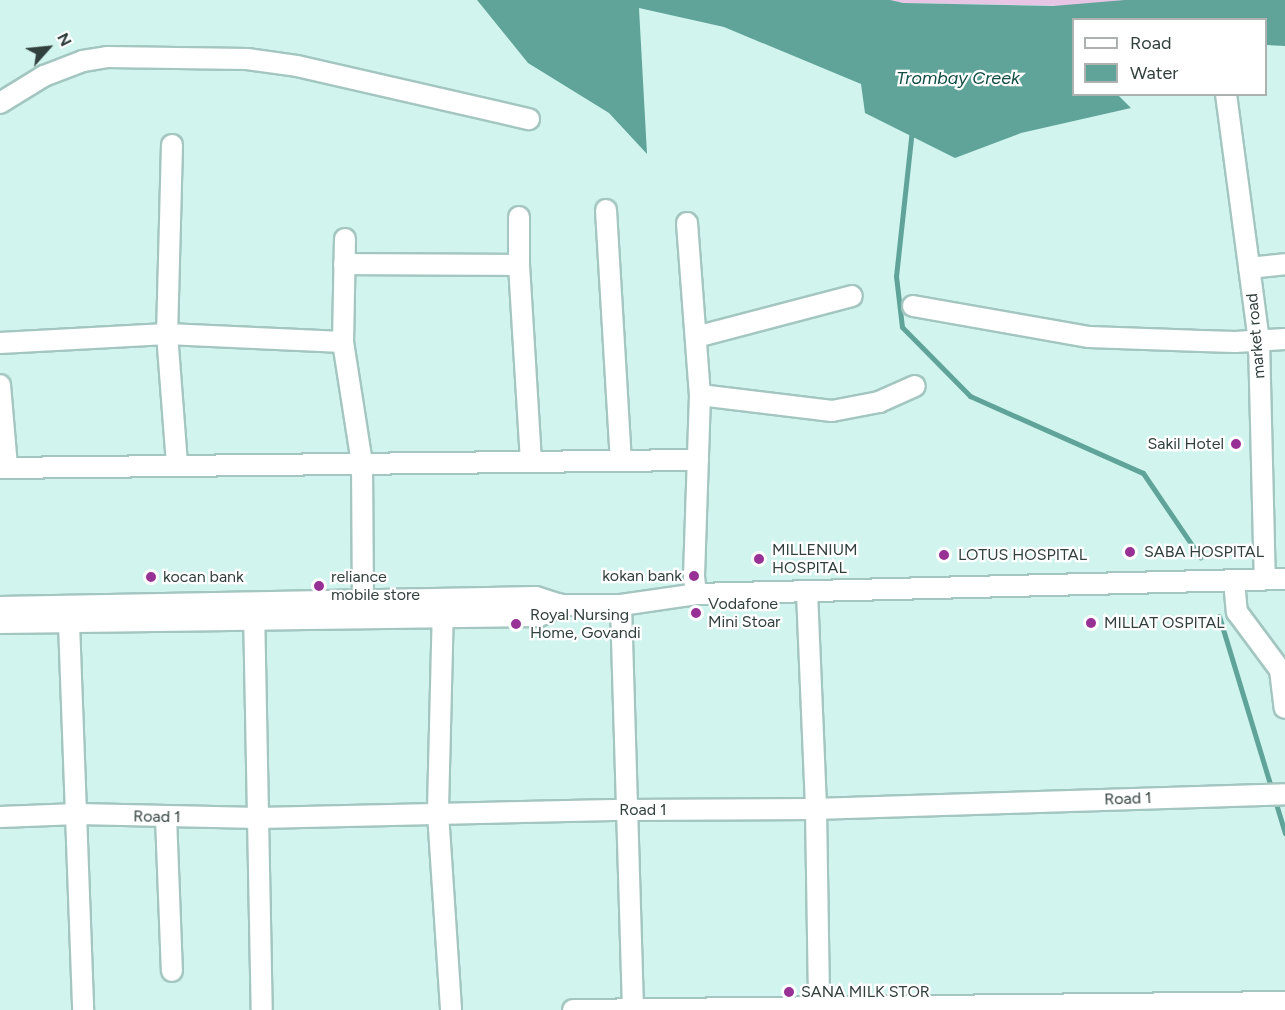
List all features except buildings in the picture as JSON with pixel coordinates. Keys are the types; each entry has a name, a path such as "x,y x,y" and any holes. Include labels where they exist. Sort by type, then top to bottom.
{"street":[{"path":"0,103 44,76 83,61 107,57 247,59 297,66 530,119"},
{"name":"market road","path":"1226,96 1259,341 1265,579"},
{"path":"172,145 167,334 177,465"},
{"path":"606,210 621,460"},
{"path":"519,217 519,265 531,461"},
{"path":"687,224 700,395 694,576 696,594"},
{"path":"345,239 343,342 362,463 363,610"},
{"path":"344,264 519,265"},
{"path":"1249,268 1285,264"},
{"path":"696,337 852,296"},
{"path":"913,306 1089,337 1259,341 1285,339"},
{"path":"0,343 167,334 343,342"},
{"path":"0,386 4,468 698,460"},
{"path":"700,395 815,410 843,410 879,402 915,386"},
{"path":"0,607 254,611 363,610 443,608 536,597 561,605 621,605 696,594 1285,579"},
{"path":"1234,580 1237,612 1280,670 1285,708"},
{"path":"807,592 816,809 819,1008"},
{"path":"621,605 633,1009"},
{"path":"443,608 438,813 451,1010"},
{"path":"0,623 69,623 254,611"},
{"path":"254,611 260,818 262,1010"},
{"path":"69,623 78,814 83,1010"},
{"name":"Road 1","path":"0,817 78,814 260,818 438,813 816,809 1285,794"},
{"path":"166,817 172,971"},
{"path":"573,1010 1285,1002"}],"shaded area":[{"path":"888,0 1132,0 1072,6 903,3"}],"water":[{"name":"Trombay Creek","path":"477,0 890,0 903,3 1053,6 1125,0 1285,0 1285,46 1267,45 1267,18 1072,18 1072,96 1119,96 1131,108 1021,133 955,158 865,113 861,84 724,27 639,8 647,154 609,113 528,63"}],"waterway":[{"path":"912,129 896,276 902,327 970,396 1143,473 1200,557"},
{"path":"1219,616 1285,833"}],"place":[{"name":"Sakil Hotel","path":"1236,444"},
{"name":"SABA HOSPITAL","path":"1130,552"},
{"name":"LOTUS HOSPITAL","path":"944,555"},
{"name":"MILLENIUM HOSPITAL","path":"759,559"},
{"name":"kokan bank","path":"694,576"},
{"name":"kocan bank","path":"151,577"},
{"name":"reliance mobile store","path":"319,586"},
{"name":"Vodafone Mini Stoar","path":"696,613"},
{"name":"MILLAT OSPITAL","path":"1091,623"},
{"name":"Royal Nursing Home, Govandi","path":"516,624"},
{"name":"SANA MILK STOR","path":"789,992"}]}
